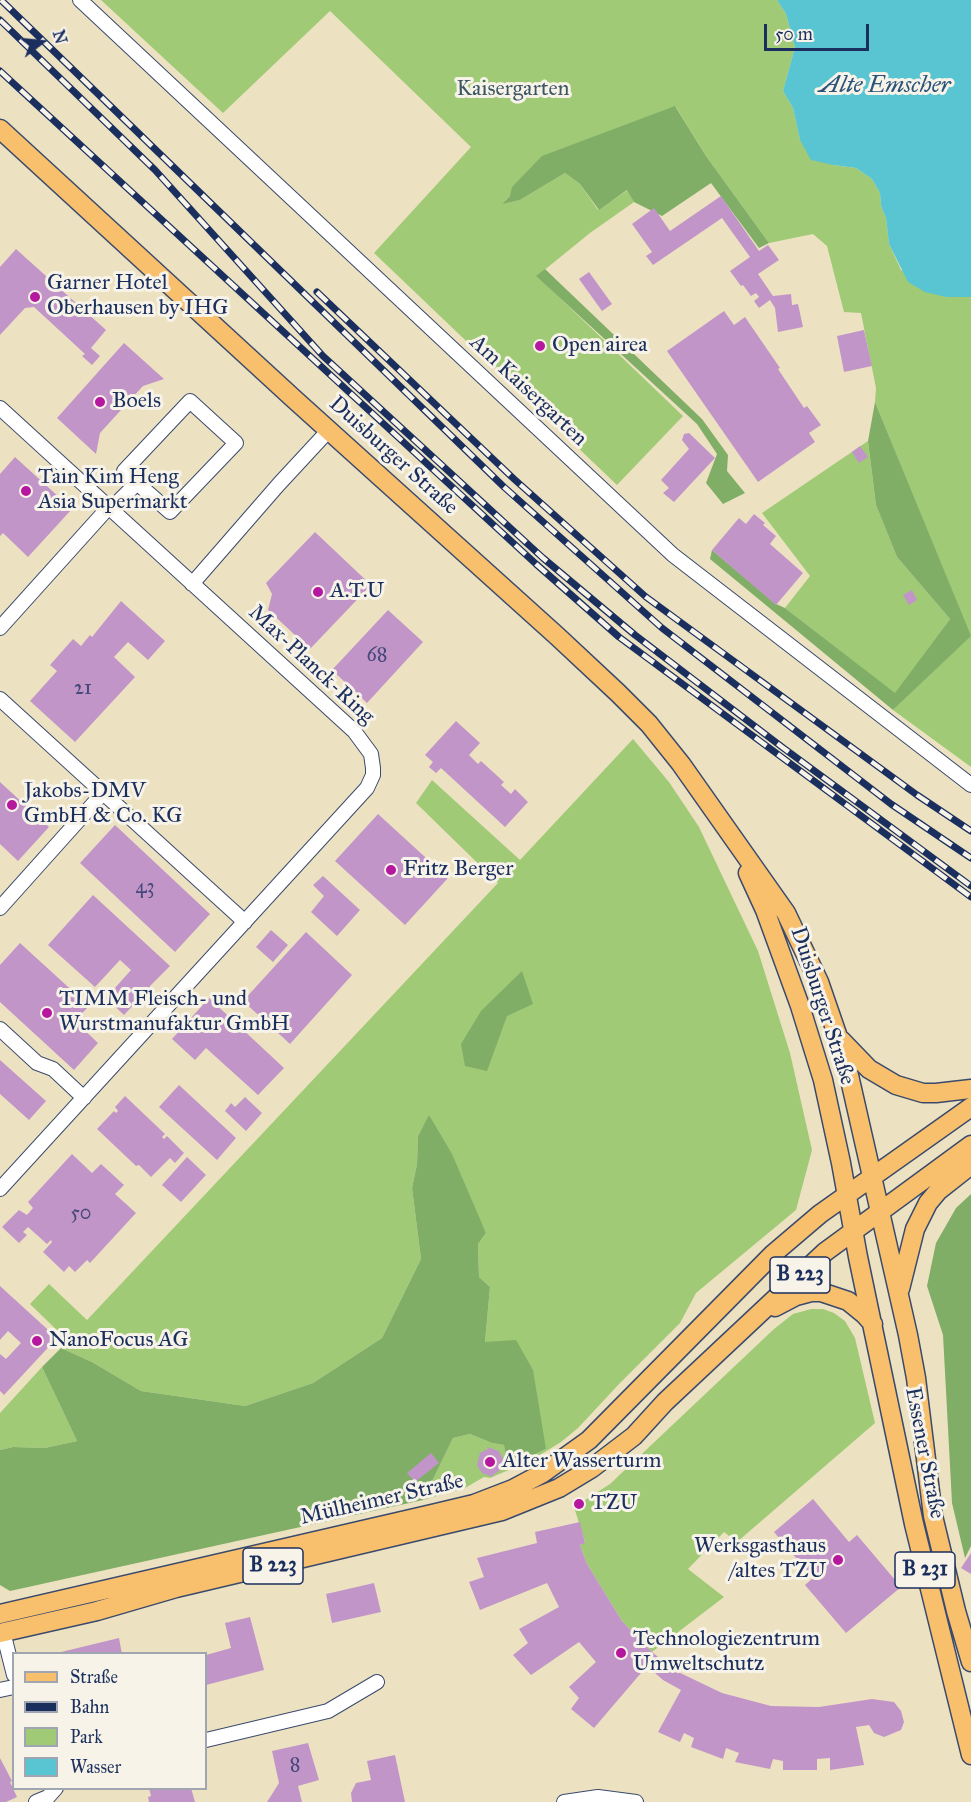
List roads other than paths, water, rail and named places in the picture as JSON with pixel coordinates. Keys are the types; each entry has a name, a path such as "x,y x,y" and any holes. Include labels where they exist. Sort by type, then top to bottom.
{"main road":[{"name":"Duisburger Straße","path":"0,129 557,636 625,700 681,764 776,898 799,937 819,982 838,1036 872,1177"},
{"name":"Duisburger Straße","path":"733,839 765,910 811,1038 823,1080 847,1193"},
{"path":"838,1036 869,1069 896,1085 923,1093 971,1089"},
{"name":"B 223","path":"847,1193 971,1107"},
{"name":"B 223","path":"853,1231 971,1145"},
{"path":"899,1293 915,1229 928,1203 938,1191 971,1165"},
{"name":"Essener Straße","path":"872,1177 916,1378 933,1516 971,1662"},
{"name":"Essener Straße","path":"847,1193 914,1524 971,1755"},
{"name":"Mülheimer Straße","path":"0,1614 474,1504 513,1489 552,1467 589,1440 773,1254 847,1193"},
{"name":"Mülheimer Straße","path":"1,1631 98,1611 176,1588 434,1528 502,1511 534,1500 584,1473 619,1449 825,1252 853,1231"},
{"path":"750,1322 796,1296 820,1292 848,1301 873,1324"}],"street":[{"name":"Am Kaisergarten","path":"80,0 673,555 971,785"},
{"path":"190,401 236,443 170,513 137,483 124,471 190,401"},
{"name":"Max-Planck-Ring","path":"0,408 354,731 367,748 373,761 373,775 367,788 0,1189"},
{"path":"192,584 329,430"},
{"path":"0,628 109,509 137,483"},
{"path":"0,699 245,922"},
{"path":"0,908 103,794"},
{"path":"0,1029 37,1063 54,1069 84,1098"},
{"name":"Mülheimer Straße","path":"1,1631 12,1668"},
{"path":"207,1740 328,1711 377,1682"},
{"path":"36,1802 48,1797 54,1790"},
{"path":"564,1802 598,1797 636,1802"}],"water":[{"name":"Alte Emscher","path":"777,0 971,0 971,297 946,297 925,292 908,282 889,244 880,193 872,179 856,168 811,160 800,140 793,108 783,91 795,47 786,14"}],"railway":[{"path":"1,0 504,487 662,628 891,804 971,858"},
{"path":"0,20 155,170 323,356 543,558 635,635 971,886"},
{"path":"0,71 536,564 619,637 971,897"},
{"path":"317,292 514,479 646,597 917,795 971,831"}],"place":[{"name":"Garner Hotel Oberhausen by IHG","path":"35,297"},
{"name":"Open airea","path":"540,346"},
{"name":"Boels","path":"100,402"},
{"name":"Tain Kim Heng Asia Supermarkt","path":"26,491"},
{"name":"A.T.U","path":"318,592"},
{"name":"Jakobs-DMV GmbH & Co. KG","path":"12,805"},
{"name":"Fritz Berger","path":"391,870"},
{"name":"TIMM Fleisch- und Wurstmanufaktur GmbH","path":"47,1013"},
{"name":"NanoFocus AG","path":"37,1341"},
{"name":"Alter Wasserturm","path":"490,1462"},
{"name":"TZU","path":"579,1504"},
{"name":"Werksgasthaus /altes TZU","path":"838,1560"},
{"name":"Technologiezentrum Umweltschutz","path":"621,1653"}],"park label":[{"name":"Kaisergarten","path":"513,90"}]}
